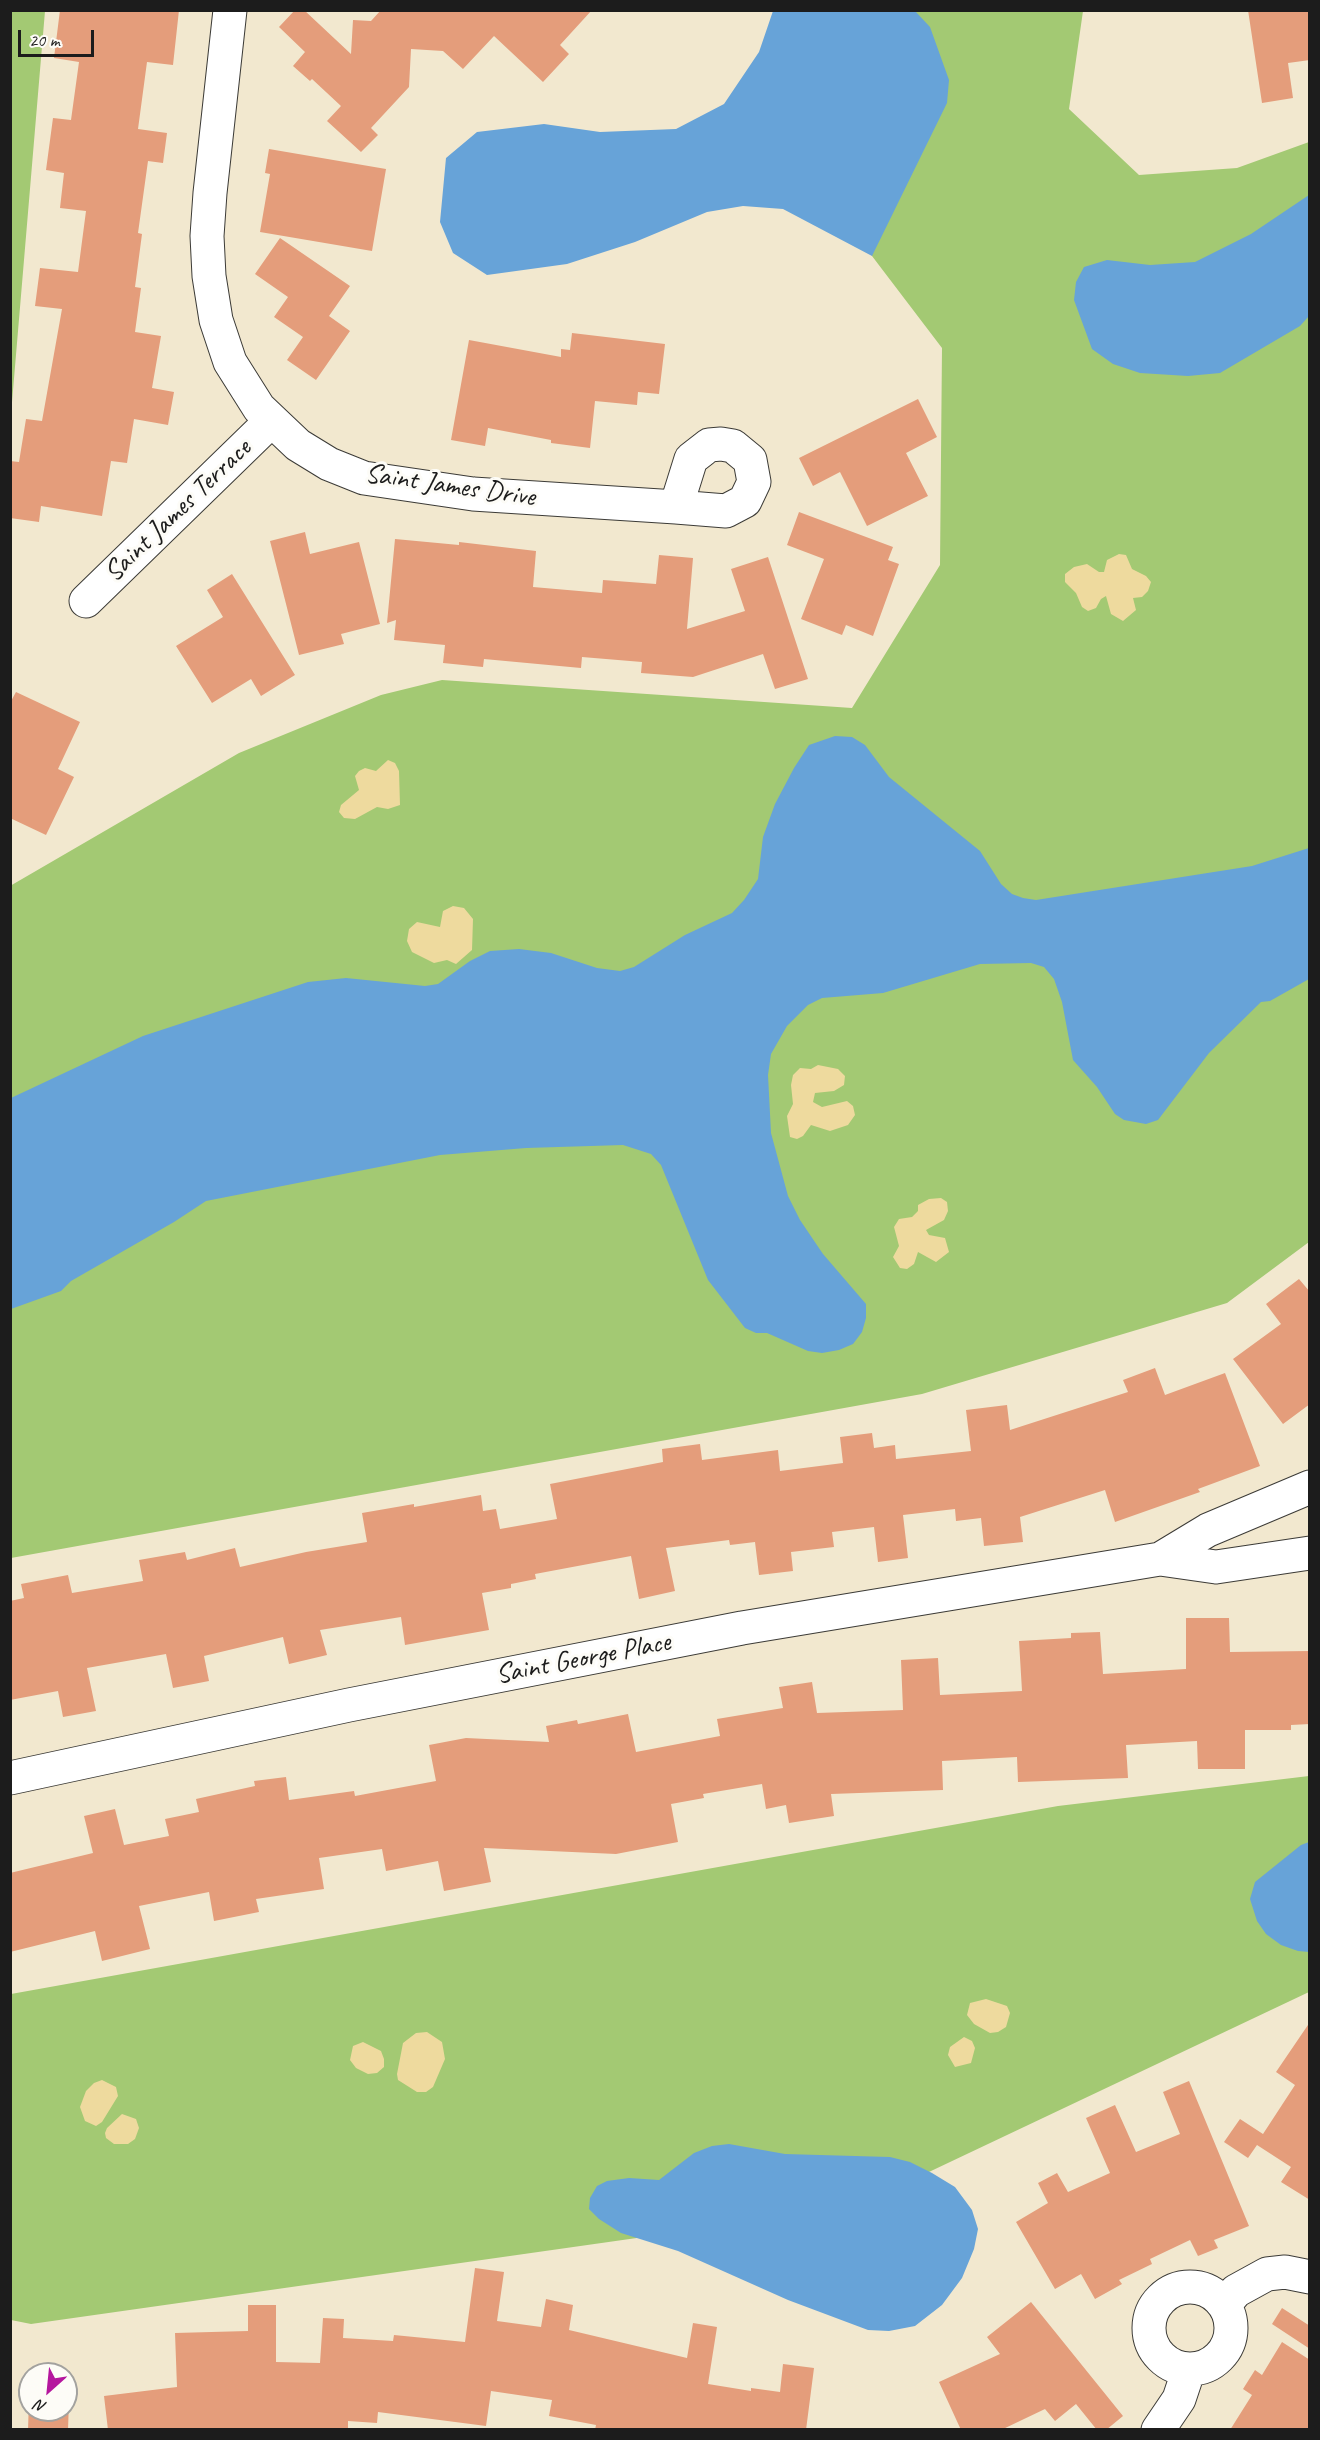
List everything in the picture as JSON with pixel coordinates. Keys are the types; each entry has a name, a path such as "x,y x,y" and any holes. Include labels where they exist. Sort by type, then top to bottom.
{"street":[{"name":"Saint James Drive","path":"230,10 209,204 207,236 209,276 216,320 230,362 243,386 271,421 308,451 329,464 364,478 473,494 676,507"},
{"name":"Saint James Terrace","path":"86,602 271,421"},
{"name":"Saint George Place","path":"1160,1559 1208,1530 1310,1487"},
{"name":"Saint George Place","path":"10,1778 372,1701 742,1628 1160,1559 1216,1567 1310,1553"},
{"path":"1224,2305 1236,2291 1267,2274 1285,2272 1310,2277"},
{"path":"1187,2287 1202,2289 1214,2295 1224,2305 1231,2329 1228,2342 1213,2362 1189,2369 1176,2367 1163,2360 1154,2349 1149,2336 1149,2322 1154,2308 1162,2298 1174,2290 1187,2287"},
{"path":"1158,2430 1179,2399 1189,2369"}],"green space":[{"path":"10,11 45,11 11,414"},
{"path":"830,11 1083,11 1069,109 1139,175 1237,168 1309,142 1309,1242 1227,1303 922,1394 11,1558 10,886 239,753 381,695 442,680 852,708 940,565 942,348 872,256 848,81"},
{"path":"1309,1776 1309,1992 855,2207 31,2324 11,2320 11,1994 1058,1806"}],"sand":[{"path":"1119,554 1126,555 1132,569 1146,576 1151,582 1148,591 1142,597 1133,598 1136,610 1123,621 1111,614 1106,596 1101,599 1096,608 1088,611 1082,607 1076,593 1065,582 1065,574 1074,567 1087,564 1099,572 1104,572 1107,560"},
{"path":"388,760 395,763 399,771 400,805 388,809 377,807 355,819 344,818 339,812 341,805 359,790 355,776 365,768 376,771"},
{"path":"453,906 464,908 473,919 472,950 456,964 447,960 434,963 412,952 407,941 409,929 417,922 440,927 443,911"},
{"path":"818,1065 838,1069 845,1076 844,1085 834,1091 815,1093 813,1102 822,1107 847,1101 853,1106 855,1115 848,1125 830,1131 811,1125 803,1136 797,1139 790,1137 787,1116 793,1104 791,1085 793,1075 800,1068 811,1069"},
{"path":"941,1198 947,1202 948,1211 944,1220 926,1230 929,1235 945,1238 949,1252 936,1262 918,1252 914,1264 907,1269 900,1268 893,1257 899,1246 894,1227 899,1219 912,1217 918,1211 918,1205 929,1199"},
{"path":"986,1999 1007,2006 1010,2013 1006,2027 998,2032 990,2033 974,2024 967,2015 970,2003"},
{"path":"427,2032 442,2042 445,2059 433,2087 426,2092 417,2092 398,2080 397,2074 403,2043 416,2033"},
{"path":"964,2037 972,2041 975,2048 971,2063 955,2067 948,2055 950,2047"},
{"path":"363,2042 381,2051 384,2067 377,2073 368,2074 356,2068 350,2060 353,2046"},
{"path":"102,2080 116,2087 118,2096 102,2122 96,2126 85,2121 80,2107 86,2091 94,2083"},
{"path":"122,2114 136,2119 139,2128 135,2139 128,2144 114,2144 106,2138 105,2133 107,2128"}],"water":[{"path":"773,11 915,11 930,27 949,80 947,103 872,256 783,209 743,206 707,212 635,242 567,264 487,275 453,253 440,222 446,158 477,132 544,124 600,132 676,129 724,104 759,52"},
{"path":"1309,195 1309,316 1300,326 1220,373 1188,376 1140,373 1113,364 1092,349 1074,300 1076,282 1084,267 1107,260 1150,265 1195,262 1251,234"},
{"path":"835,736 852,737 865,745 889,777 980,851 1001,884 1012,894 1023,898 1036,900 1252,866 1309,848 1309,979 1270,1001 1261,1002 1209,1053 1158,1120 1146,1124 1124,1120 1115,1114 1097,1087 1073,1060 1062,1002 1054,979 1044,967 1031,963 980,964 883,993 822,998 808,1005 787,1026 771,1054 768,1075 771,1133 788,1196 800,1220 823,1254 866,1304 866,1318 862,1332 853,1344 839,1350 822,1353 808,1351 767,1333 756,1333 745,1328 708,1280 661,1165 651,1154 623,1145 526,1148 440,1155 206,1201 71,1281 61,1291 11,1309 11,1098 143,1036 308,982 346,978 425,986 438,984 470,961 490,951 519,949 551,953 597,968 620,971 634,967 685,935 732,913 744,900 758,879 763,837 775,804 794,768 809,745"},
{"path":"1309,1842 1309,1952 1281,1945 1266,1934 1257,1921 1250,1899 1255,1882 1301,1845"},
{"path":"729,2144 785,2154 890,2157 910,2162 932,2173 955,2187 972,2210 978,2229 974,2249 962,2278 942,2305 915,2326 889,2331 868,2330 788,2300 678,2251 621,2233 599,2219 589,2209 590,2198 597,2186 607,2181 629,2178 659,2180 694,2153 712,2146"}],"building":[{"path":"60,10 179,10 173,65 147,62 138,129 167,133 163,163 148,161 138,233 142,234 135,287 141,288 135,332 161,336 152,388 174,392 168,425 134,419 127,463 111,461 102,516 41,506 39,522 10,518 10,461 19,462 26,419 42,421 62,309 35,306 40,268 78,272 86,211 60,208 64,173 46,170 53,118 71,120 79,62 54,58"},
{"path":"295,10 304,10 351,54 353,20 371,21 381,10 592,10 560,45 569,54 543,82 494,36 463,69 443,51 411,49 409,87 371,128 378,135 361,152 327,121 341,106 312,79 310,81 293,66 305,52 279,27"},
{"path":"1248,10 1310,10 1310,60 1288,63 1293,98 1262,103"},
{"path":"269,149 386,169 372,251 260,232 270,174 265,173"},
{"path":"280,238 350,286 329,316 350,331 316,380 287,360 303,337 274,317 288,297 255,274"},
{"path":"572,333 665,344 659,394 638,392 637,405 595,401 590,448 551,443 551,440 488,428 485,446 451,440 469,340 561,357 561,349 570,350"},
{"path":"918,399 937,437 906,453 928,496 867,526 840,472 813,486 799,458"},
{"path":"799,512 893,547 888,560 899,564 873,636 846,625 842,635 801,619 824,559 787,545"},
{"path":"305,532 310,554 359,542 380,624 341,634 344,644 299,655 270,541"},
{"path":"395,539 459,545 459,542 536,551 533,587 602,593 603,580 656,584 659,555 693,558 687,629 745,611 731,569 768,557 808,679 775,689 763,654 693,677 641,673 642,662 582,657 581,668 484,659 483,667 443,663 445,645 394,640 396,620 387,623"},
{"path":"232,574 295,675 261,696 251,679 212,703 176,646 223,617 207,590"},
{"path":"16,692 80,722 58,769 74,777 46,835 10,818 10,703"},
{"path":"1299,1279 1310,1292 1310,1404 1283,1424 1233,1359 1281,1324 1266,1304"},
{"path":"1155,1368 1165,1395 1225,1373 1260,1466 1198,1489 1200,1492 1115,1522 1105,1490 1020,1517 1023,1542 984,1546 981,1518 956,1521 955,1509 903,1515 908,1558 878,1562 874,1527 832,1532 834,1547 791,1552 793,1571 759,1575 755,1542 730,1545 729,1540 666,1548 675,1591 639,1599 631,1556 535,1574 536,1579 511,1584 511,1588 482,1593 489,1630 405,1645 401,1617 320,1630 327,1655 289,1664 283,1637 204,1656 209,1681 173,1688 166,1654 87,1668 96,1711 63,1717 58,1691 10,1700 10,1601 24,1598 21,1584 68,1575 72,1593 143,1581 139,1560 185,1552 187,1560 235,1548 240,1567 306,1552 367,1542 362,1513 414,1504 414,1507 481,1495 483,1511 496,1509 500,1529 557,1519 550,1484 663,1462 662,1449 700,1444 702,1460 778,1450 780,1471 843,1463 840,1437 872,1433 874,1448 895,1445 896,1459 971,1451 966,1410 1007,1405 1010,1430 1128,1392 1123,1380"},
{"path":"1186,1618 1229,1618 1230,1652 1310,1651 1310,1724 1291,1725 1291,1730 1245,1730 1245,1769 1198,1769 1197,1741 1126,1745 1128,1778 1018,1782 1017,1757 942,1761 943,1790 831,1794 834,1816 789,1823 786,1805 766,1809 762,1784 703,1794 704,1798 671,1804 678,1842 616,1854 484,1848 491,1882 444,1891 438,1861 386,1871 382,1849 319,1858 324,1889 256,1899 259,1912 214,1921 209,1892 139,1906 150,1949 102,1961 95,1931 10,1952 10,1873 93,1853 84,1816 115,1809 124,1845 169,1836 165,1819 199,1812 196,1799 255,1786 254,1781 286,1777 289,1800 354,1791 355,1796 436,1781 429,1745 466,1738 549,1742 546,1726 577,1720 578,1724 628,1714 636,1752 720,1736 717,1719 783,1708 779,1687 812,1682 817,1713 903,1710 901,1660 938,1658 940,1695 1022,1691 1019,1641 1071,1638 1071,1633 1100,1632 1103,1674 1186,1669"},
{"path":"1310,2022 1310,2200 1281,2182 1291,2167 1257,2145 1248,2158 1224,2142 1240,2119 1263,2134 1295,2085 1276,2072"},
{"path":"1189,2081 1249,2226 1214,2240 1218,2248 1198,2256 1190,2240 1150,2259 1152,2264 1119,2280 1122,2284 1095,2299 1081,2274 1055,2289 1016,2222 1048,2203 1038,2183 1057,2173 1068,2192 1110,2173 1086,2118 1115,2105 1136,2152 1180,2134 1163,2092"},
{"path":"475,2268 504,2272 497,2321 541,2327 546,2299 573,2305 569,2330 687,2358 693,2323 717,2327 708,2384 751,2391 751,2388 780,2392 783,2364 814,2368 806,2430 595,2430 596,2425 549,2416 552,2400 491,2391 486,2426 378,2412 377,2423 348,2421 348,2430 108,2430 104,2396 177,2387 175,2333 248,2331 248,2305 276,2305 276,2362 320,2363 323,2318 344,2319 343,2338 393,2341 394,2335 465,2342"},
{"path":"1031,2302 1123,2416 1106,2430 1097,2430 1076,2404 1055,2421 1045,2409 1001,2430 961,2430 939,2382 1000,2354 987,2337"},
{"path":"1282,2308 1310,2326 1310,2349 1272,2324"},
{"path":"1282,2342 1310,2360 1310,2430 1230,2430 1252,2395 1243,2389 1255,2370 1262,2375"},
{"path":"28,2422 68,2422 68,2430 28,2430"}]}
